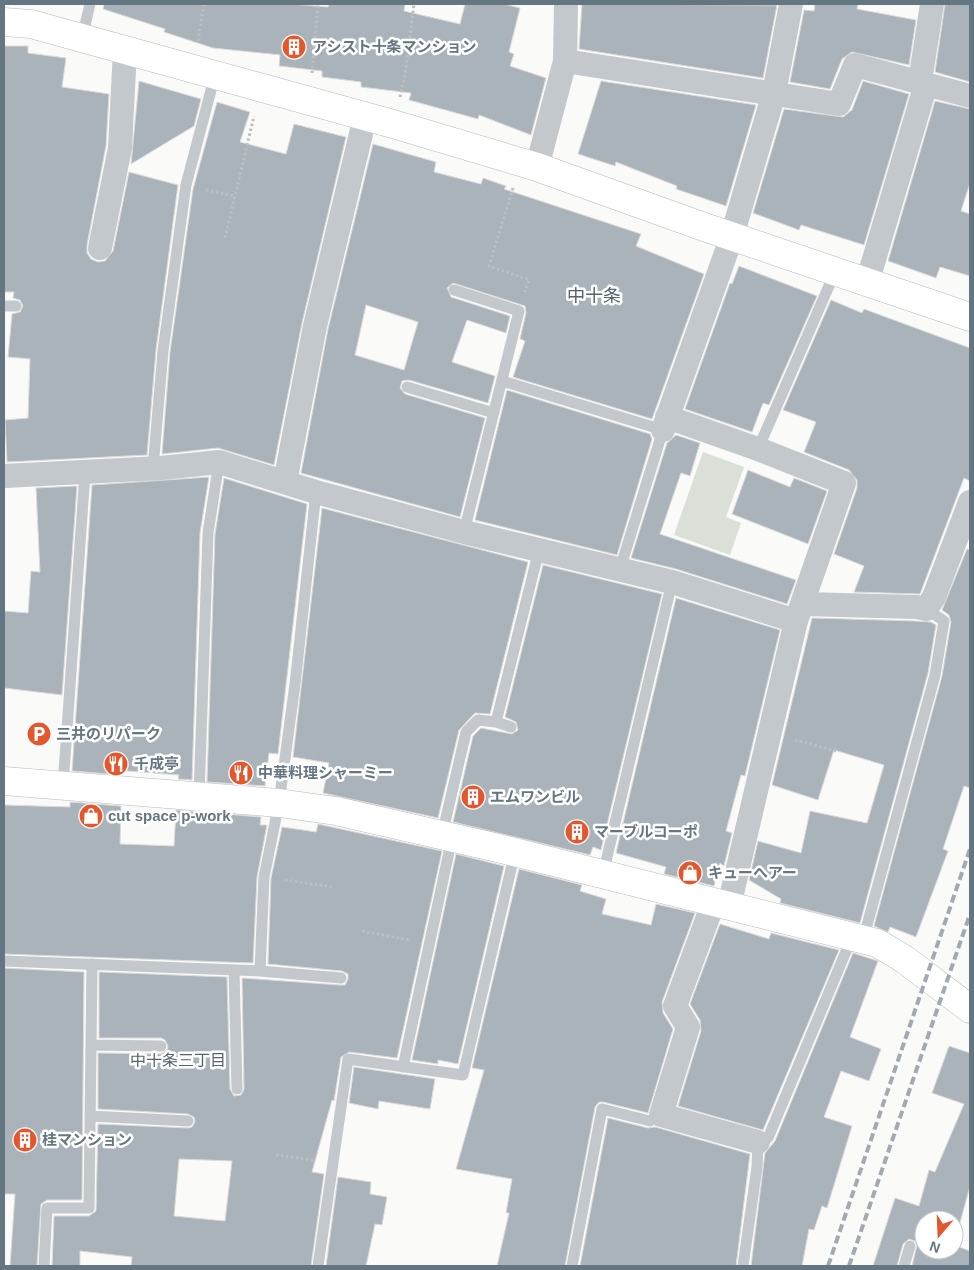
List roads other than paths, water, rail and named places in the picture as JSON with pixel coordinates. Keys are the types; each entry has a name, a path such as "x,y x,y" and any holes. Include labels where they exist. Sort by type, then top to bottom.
{"street":[{"path":"526,174 565,61 566,4"},
{"path":"758,1142 661,1115 688,1027 675,1006 721,903 770,734 800,612 844,483 758,449 665,423 732,236 774,93 791,4"},
{"path":"868,283 923,94 921,75 932,4"},
{"path":"4,22 31,24 393,124 526,174 732,236 970,317"},
{"path":"100,248 120,148 125,50"},
{"path":"565,61 839,104 855,65 970,96"},
{"path":"285,482 315,326 365,117"},
{"path":"4,476 85,473 219,462 316,492 464,532 800,612 917,607 926,609 934,597 970,502"},
{"path":"4,781 279,803 336,811 515,852 884,946 970,1009"}],"lane":[{"path":"82,38 90,4"},
{"path":"153,468 163,351 186,185 205,72"},
{"path":"758,449 835,272"},
{"path":"454,290 519,311 464,532"},
{"path":"502,381 665,423 620,570"},
{"path":"407,387 494,414"},
{"path":"199,796 208,533 219,462"},
{"path":"63,786 85,473"},
{"path":"260,971 264,877 279,803 295,684 316,492"},
{"path":"496,722 539,550"},
{"path":"604,874 672,582"},
{"path":"743,1266 757,1168 758,1142 768,1138 857,938 935,675 944,621 926,609"},
{"path":"403,1067 429,944 466,732 478,720 496,722 511,727"},
{"path":"318,1266 348,1059 463,1075 515,852"},
{"path":"4,962 260,971 340,978"},
{"path":"44,1266 47,1208 89,1208 92,964"},
{"path":"234,970 237,1089"},
{"path":"91,1045 162,1046"},
{"path":"572,1266 602,1109 650,1121 661,1115"},
{"path":"90,1116 188,1121"},
{"path":"904,1266 910,1246"}],"railway":[{"path":"828,1266 970,849"},
{"path":"849,1266 970,914"}],"place":[{"name":"アシスト十条マンション","path":"294,47"},
{"name":"三井のリパーク","path":"39,734"},
{"name":"千成亭","path":"116,764"},
{"name":"中華料理シャーミー","path":"241,773"},
{"name":"エムワンビル","path":"473,797"},
{"name":"cut space p-work","path":"91,816"},
{"name":"マーブルコーポ","path":"577,832"},
{"name":"キューへアー","path":"690,873"},
{"name":"桂マンション","path":"25,1140"}],"district":[{"name":"中十条","path":"594,296"},
{"name":"中十条三丁目","path":"178,1060"}]}
